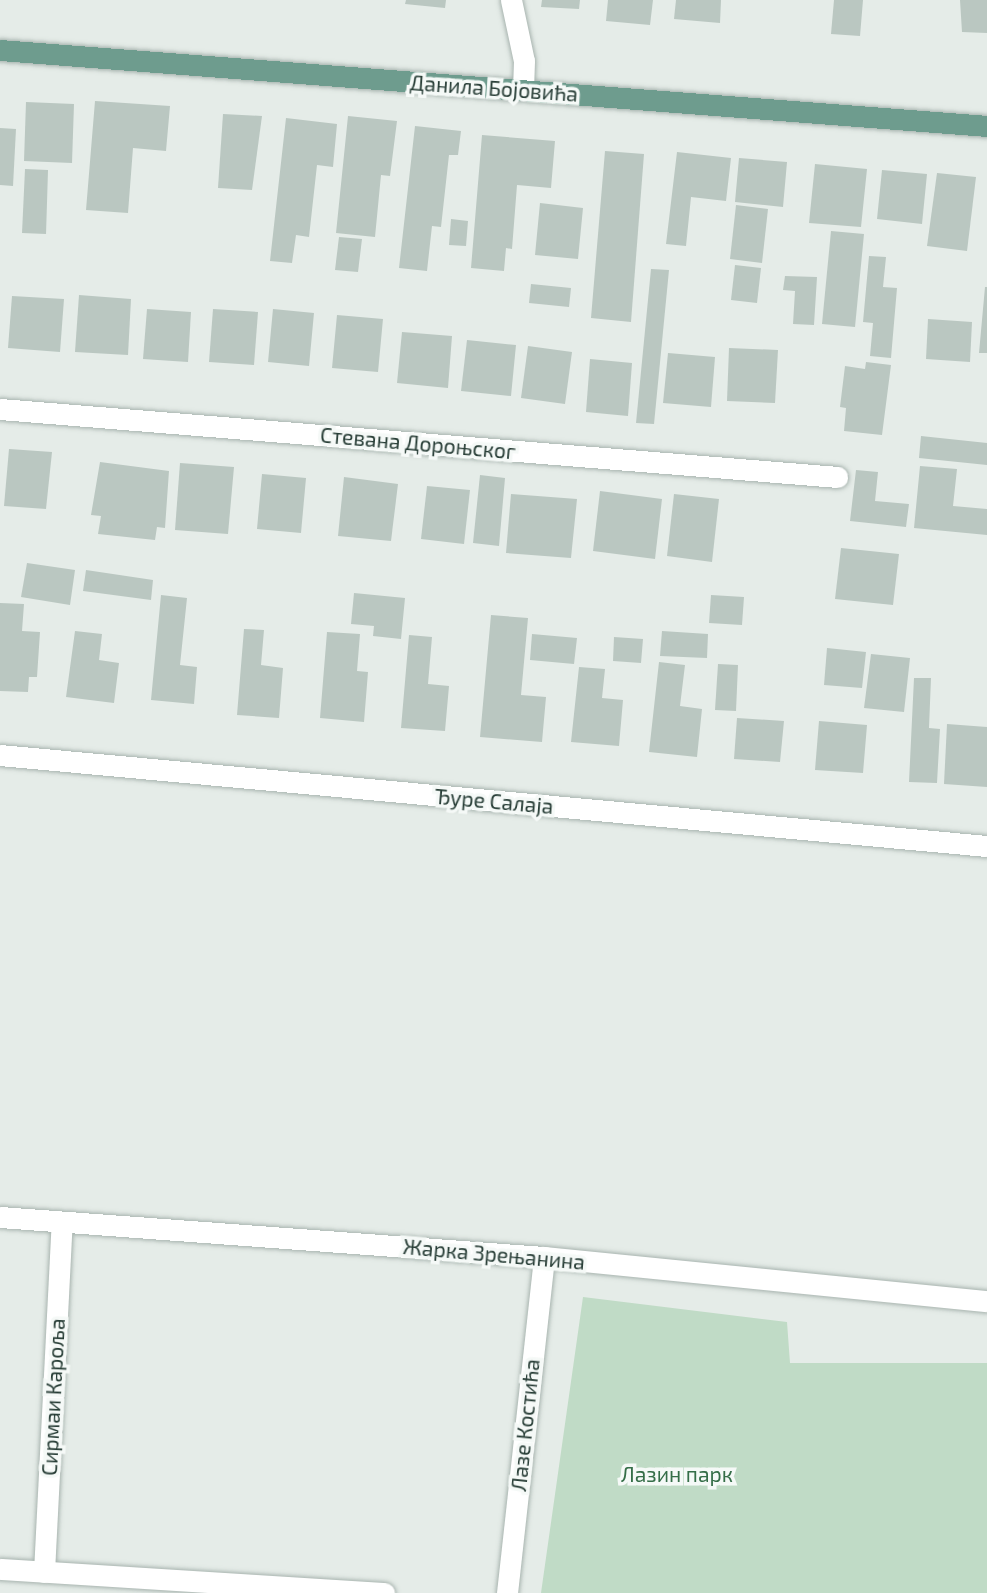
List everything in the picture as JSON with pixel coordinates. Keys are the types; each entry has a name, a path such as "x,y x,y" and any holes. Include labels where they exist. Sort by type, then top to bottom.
{"main road":[{"name":"Данила Бојовића","path":"0,50 987,126"}],"street":[{"path":"511,0 524,61 523,90"},
{"name":"Стевана Дороњског","path":"0,409 837,477"},
{"name":"Ђуре Салаја","path":"0,755 987,846"},
{"name":"Жарка Зрењанина","path":"0,1217 544,1257 987,1301"},
{"name":"Сирмаи Кароља","path":"44,1572 62,1222"},
{"name":"Лазе Костића","path":"507,1593 544,1257"},
{"path":"0,1569 384,1593"}],"green space":[{"name":"Лазин парк","path":"583,1297 787,1322 790,1363 987,1363 987,1593 541,1593"}],"building":[{"path":"406,0 446,0 445,8 405,4"},
{"path":"542,0 580,0 579,9 541,7"},
{"path":"608,0 653,0 650,25 606,21"},
{"path":"676,0 721,0 720,23 674,19"},
{"path":"834,0 863,0 860,36 831,34"},
{"path":"960,0 987,0 987,33 962,32"},
{"path":"95,101 170,106 166,151 133,148 128,213 86,210"},
{"path":"26,102 74,104 72,163 24,161"},
{"path":"223,114 262,116 252,190 218,188"},
{"path":"348,116 397,121 390,176 381,175 375,237 336,233"},
{"path":"286,118 337,124 333,167 317,165 309,237 296,235 292,263 270,261"},
{"path":"415,126 461,131 458,155 449,155 441,227 432,226 427,271 399,268"},
{"path":"0,128 16,129 13,186 0,185"},
{"path":"482,135 555,141 551,188 517,185 512,249 506,248 504,271 471,268"},
{"path":"605,151 644,154 631,322 591,318"},
{"path":"677,152 731,158 726,201 691,197 686,246 666,244"},
{"path":"739,158 787,162 783,207 735,202"},
{"path":"815,164 867,169 861,227 809,223"},
{"path":"25,169 48,170 46,234 22,233"},
{"path":"882,170 927,174 922,224 877,219"},
{"path":"937,173 976,177 967,251 927,246"},
{"path":"540,203 583,208 578,259 535,255"},
{"path":"736,205 768,209 762,263 730,259"},
{"path":"451,219 468,221 466,246 449,245"},
{"path":"831,231 864,234 855,327 822,324"},
{"path":"339,237 362,239 358,272 335,270"},
{"path":"869,256 886,257 883,287 897,288 891,358 870,356 873,323 863,322"},
{"path":"735,265 761,268 757,303 731,300"},
{"path":"651,269 669,270 654,424 636,423"},
{"path":"785,276 817,277 814,325 793,324 795,291 783,290"},
{"path":"531,284 571,288 569,307 529,303"},
{"path":"985,287 987,353 979,353"},
{"path":"79,295 131,299 128,355 75,352"},
{"path":"12,296 64,299 60,352 8,348"},
{"path":"147,309 191,312 188,362 143,359"},
{"path":"213,309 258,312 254,365 209,362"},
{"path":"273,309 314,313 309,366 268,362"},
{"path":"337,315 383,319 378,372 332,368"},
{"path":"928,319 972,322 970,362 926,359"},
{"path":"402,332 452,336 448,388 397,383"},
{"path":"467,340 516,345 511,396 461,391"},
{"path":"528,346 572,352 565,404 521,398"},
{"path":"729,348 778,350 775,403 727,401"},
{"path":"668,353 715,357 711,407 663,403"},
{"path":"590,359 632,363 628,416 586,412"},
{"path":"866,362 891,365 882,435 844,431 846,408 840,407 845,366 865,369"},
{"path":"921,436 987,443 987,465 919,458"},
{"path":"9,449 52,452 46,509 4,506"},
{"path":"100,462 169,471 165,528 157,527 155,540 98,534 101,516 91,515"},
{"path":"180,463 234,467 228,534 175,530"},
{"path":"920,466 957,469 953,506 987,509 987,535 914,528"},
{"path":"856,470 878,472 875,501 909,504 906,527 850,521"},
{"path":"262,474 306,478 301,533 257,529"},
{"path":"480,475 505,478 499,546 473,543"},
{"path":"344,477 398,484 391,541 338,536"},
{"path":"427,486 470,490 464,544 421,539"},
{"path":"600,491 662,499 655,559 593,551"},
{"path":"511,494 577,499 571,558 506,553"},
{"path":"674,494 719,499 712,562 667,556"},
{"path":"841,548 899,554 893,605 835,599"},
{"path":"27,563 75,570 70,605 21,597"},
{"path":"86,570 153,580 151,600 83,591"},
{"path":"354,593 405,598 401,639 373,636 374,626 351,624"},
{"path":"161,595 187,598 180,665 197,667 194,704 151,700"},
{"path":"711,595 744,597 742,625 709,623"},
{"path":"0,603 24,604 22,631 40,632 37,677 29,677 28,692 0,691"},
{"path":"491,615 528,618 521,695 546,697 542,742 480,737"},
{"path":"244,629 264,630 261,665 283,668 279,718 237,715"},
{"path":"75,631 102,634 99,660 119,663 114,703 66,697"},
{"path":"662,631 708,634 707,658 660,656"},
{"path":"327,632 360,634 357,671 368,672 364,722 320,718"},
{"path":"532,634 577,638 574,664 530,660"},
{"path":"409,635 432,637 428,684 449,686 445,731 401,728"},
{"path":"614,637 643,639 641,663 613,661"},
{"path":"827,648 866,652 862,688 824,685"},
{"path":"871,654 910,658 904,712 864,708"},
{"path":"659,662 685,665 680,706 702,709 697,757 649,752"},
{"path":"718,664 738,665 736,711 715,710"},
{"path":"579,667 605,669 602,698 623,700 619,746 571,742"},
{"path":"914,678 931,678 929,728 940,729 937,783 909,782"},
{"path":"737,718 784,721 780,762 734,759"},
{"path":"819,721 867,725 863,773 815,770"},
{"path":"947,724 987,727 987,787 944,784"}]}
